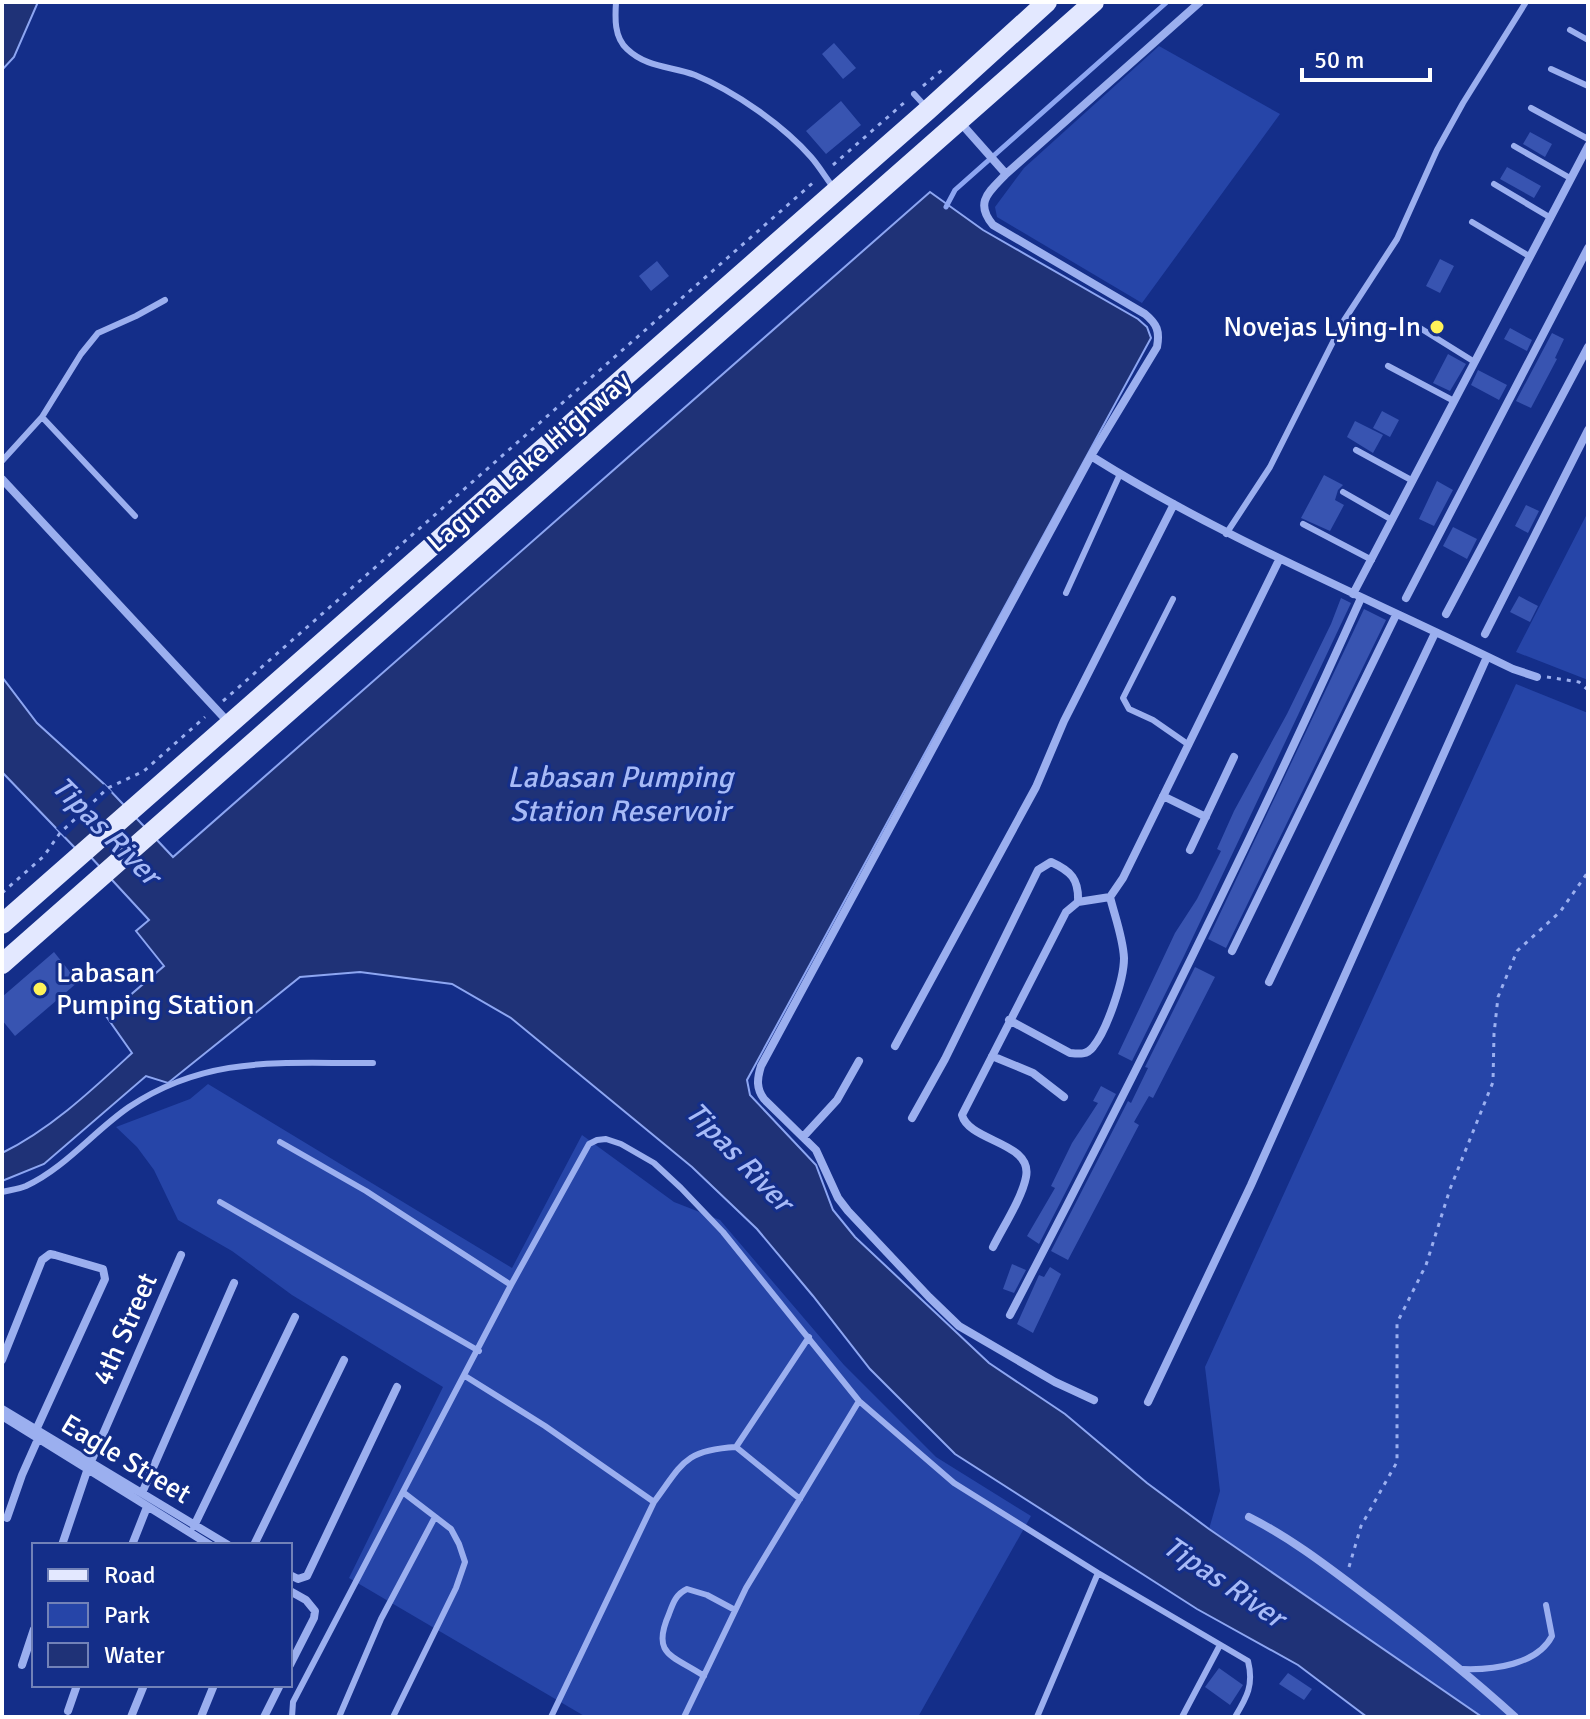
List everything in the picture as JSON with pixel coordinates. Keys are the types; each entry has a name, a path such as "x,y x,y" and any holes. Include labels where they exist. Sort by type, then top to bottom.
{"main road":[{"name":"Laguna Lake Highway","path":"2,924 136,805 223,715 687,322 928,110 1032,9 1047,2"},
{"name":"Laguna Lake Highway","path":"2,964 706,343 963,126 1094,2"},
{"path":"687,322 706,343"}],"street":[{"path":"1094,1400 1055,1382 959,1326 848,1211 838,1198 816,1150 758,1090 761,1066 1091,456 1157,347 1159,335 1156,323 1145,314 993,225 985,215 987,193 1200,2"},
{"path":"963,126 1006,174"},
{"path":"1010,1315 1102,1140 1324,679 1372,560 1473,361 1588,146"},
{"path":"1406,598 1588,248"},
{"path":"1446,614 1588,347"},
{"path":"1485,634 1588,430"},
{"path":"1091,456 1226,534 1513,669 1537,677"},
{"path":"2,479 223,715"},
{"path":"895,1046 1036,787 1064,721 1174,504"},
{"path":"993,1247 1027,1175 1022,1158 1003,1144 967,1126 962,1115 1066,912 1078,902 1110,897 1123,878 1279,560"},
{"path":"1232,951 1396,615"},
{"path":"1269,982 1435,633"},
{"path":"1148,1402 1251,1185 1487,657"},
{"path":"1190,850 1234,757"},
{"path":"1163,796 1206,817"},
{"path":"912,1118 945,1059 1038,870 1051,862 1073,875 1077,880 1078,902"},
{"path":"1009,1020 1070,1053 1081,1054 1093,1048 1107,1021 1124,963 1110,897"},
{"path":"992,1056 1033,1073 1064,1097"},
{"path":"803,1137 837,1100 859,1061"},
{"path":"2,1360 46,1256 55,1255 99,1266 105,1279 37,1434 7,1518"},
{"name":"4th Street","path":"63,1543 89,1467 181,1255"},
{"path":"142,1493 234,1283"},
{"path":"194,1526 295,1317"},
{"path":"255,1543 344,1360"},
{"path":"292,1576 307,1576 397,1387"},
{"name":"Eagle Street","path":"2,1409 204,1543"},
{"name":"Eagle Street","path":"2,1416 37,1434"},
{"name":"Eagle Street","path":"89,1467 142,1493 224,1543"},
{"path":"133,1543 147,1507"},
{"path":"1249,1517 1280,1532 1345,1579 1463,1669 1515,1717"},
{"path":"292,1592 306,1600 315,1611 292,1661"},
{"path":"22,1665 32,1635"},
{"path":"68,1711 76,1687"},
{"path":"131,1717 143,1687"},
{"path":"201,1717 213,1687"},
{"path":"264,1717 279,1687"}],"lane":[{"path":"616,2 615,21 618,36 625,47 649,64 695,75 751,106 812,158 836,191"},
{"path":"1226,534 1263,479 1343,322 1397,239 1437,150 1463,103 1526,2"},
{"path":"1570,30 1588,40"},
{"path":"1551,69 1588,86"},
{"path":"914,94 928,110"},
{"path":"1531,108 1588,139"},
{"path":"1514,146 1570,178"},
{"path":"1494,184 1551,218"},
{"path":"1472,222 1529,256"},
{"path":"2,461 42,417 81,354 98,333 165,300"},
{"path":"1420,328 1473,361"},
{"path":"1388,366 1454,401"},
{"path":"42,417 135,516"},
{"path":"1356,450 1413,481"},
{"path":"1066,593 1120,474"},
{"path":"1343,492 1392,520"},
{"path":"1303,524 1372,560"},
{"path":"1173,599 1123,698 1129,709 1153,720 1189,745"},
{"path":"2,1192 25,1187 129,1107 182,1078 242,1064 373,1063"},
{"path":"292,1717 293,1702 511,1285 589,1144 606,1139 654,1163 681,1188 723,1232 859,1401 954,1483 1098,1573 1248,1661 1252,1677 1250,1690 1235,1717"},
{"path":"280,1142 366,1191 511,1285"},
{"path":"220,1202 479,1351"},
{"path":"736,1447 809,1337"},
{"path":"465,1376 654,1502"},
{"path":"684,1717 735,1610 859,1401"},
{"path":"551,1717 654,1502 686,1460 708,1449 736,1447 800,1499"},
{"path":"393,1717 456,1588 465,1562 451,1529 404,1493"},
{"path":"339,1717 381,1619 435,1517"},
{"path":"1037,1717 1098,1573"},
{"path":"704,1676 661,1645 660,1635 676,1598 687,1589 707,1595 735,1610"},
{"path":"1463,1669 1493,1668 1539,1653 1552,1636 1546,1605"},
{"path":"1182,1717 1220,1645"}],"path":[{"name":"Laguna Lake Highway","path":"2,893 44,856 60,833 108,788 133,779 223,715 950,63"},
{"path":"1537,677 1579,682 1588,690"},
{"path":"1345,1579 1361,1526 1397,1462 1397,1323 1426,1265 1450,1189 1493,1082 1498,997 1517,951 1560,912 1588,872"}],"green space":[{"path":"1159,46 1280,114 1142,303 997,217 995,207 1024,168"},
{"path":"1588,512 1588,680 1516,652"},
{"path":"1516,684 1588,713 1588,1717 1482,1717 1209,1529 1220,1491 1205,1367"},
{"path":"208,1084 512,1268 582,1135 674,1202 720,1220 844,1365 936,1457 1031,1516 918,1717 586,1717 349,1578 443,1387 292,1295 232,1251 178,1220 154,1170 137,1147 116,1127 190,1099"}],"water":[{"path":"2,2 38,2 14,57 2,70"},
{"name":"Labasan Pumping Station Reservoir","path":"930,192 983,230 1138,319 1147,327 1151,338 747,1080 750,1095 816,1165 833,1210 855,1237 989,1363 1065,1414 1147,1483 1209,1529 1482,1717 1367,1717 1298,1665 1197,1609 955,1454 870,1369 757,1229 692,1167 511,1018 452,984 360,972 300,977 168,1083 146,1076 44,1164 2,1181 2,1153 54,1120 132,1053 106,1016 164,966 136,931 149,920 88,854 78,851 2,772 2,677 37,723 104,784 173,857"}],"pier":[{"path":"104,784 112,792 65,837 56,828"}],"building":[{"path":"834,43 856,68 843,79 822,54"},
{"path":"841,101 861,125 826,154 806,131"},
{"path":"1530,132 1552,144 1545,157 1523,144"},
{"path":"1507,167 1541,186 1534,198 1500,179"},
{"path":"1440,259 1454,266 1440,293 1426,286"},
{"path":"657,261 669,276 651,291 639,276"},
{"path":"1510,328 1532,340 1527,351 1504,339"},
{"path":"1552,333 1564,339 1531,408 1516,401"},
{"path":"1448,354 1466,364 1450,391 1433,383"},
{"path":"1478,370 1507,385 1499,400 1471,385"},
{"path":"1382,411 1399,420 1390,437 1373,428"},
{"path":"1355,421 1383,435 1373,453 1347,437"},
{"path":"1324,475 1343,485 1335,500 1344,505 1330,531 1301,518"},
{"path":"1437,481 1453,490 1434,526 1419,519"},
{"path":"1526,505 1539,511 1528,533 1515,526"},
{"path":"1453,527 1477,539 1467,559 1443,546"},
{"path":"1519,596 1538,606 1530,622 1510,612"},
{"path":"1341,598 1351,603 1132,1061 1118,1054 1175,933 1197,899 1221,851 1217,849 1234,811 1287,714"},
{"path":"1364,609 1386,620 1226,948 1208,939"},
{"name":"Labasan Pumping Station","path":"54,952 78,982 15,1036 2,1020 2,997"},
{"path":"1195,967 1215,977 1153,1098 1149,1096 1134,1122 1139,1125 1068,1260 1051,1251 1128,1101 1131,1103 1148,1068 1145,1067"},
{"path":"1101,1086 1116,1094 1039,1244 1027,1236 1055,1188 1051,1186 1072,1143 1098,1103 1093,1101"},
{"path":"1012,1264 1026,1270 1014,1293 1003,1289"},
{"path":"1050,1267 1061,1274 1033,1333 1017,1324 1039,1275 1044,1277"},
{"path":"1219,1668 1243,1685 1230,1705 1205,1687"},
{"path":"1288,1673 1312,1689 1304,1700 1279,1684"}],"waterway":[{"path":"946,207 955,190 1167,2"}],"place":[{"name":"Novejas Lying-In","path":"1437,327"},
{"name":"Labasan Pumping Station","path":"40,989"}],"water label":[{"name":"Tipas River","path":"106,831"},
{"name":"Tipas River","path":"739,1157"},
{"name":"Tipas River","path":"1224,1582"}]}
